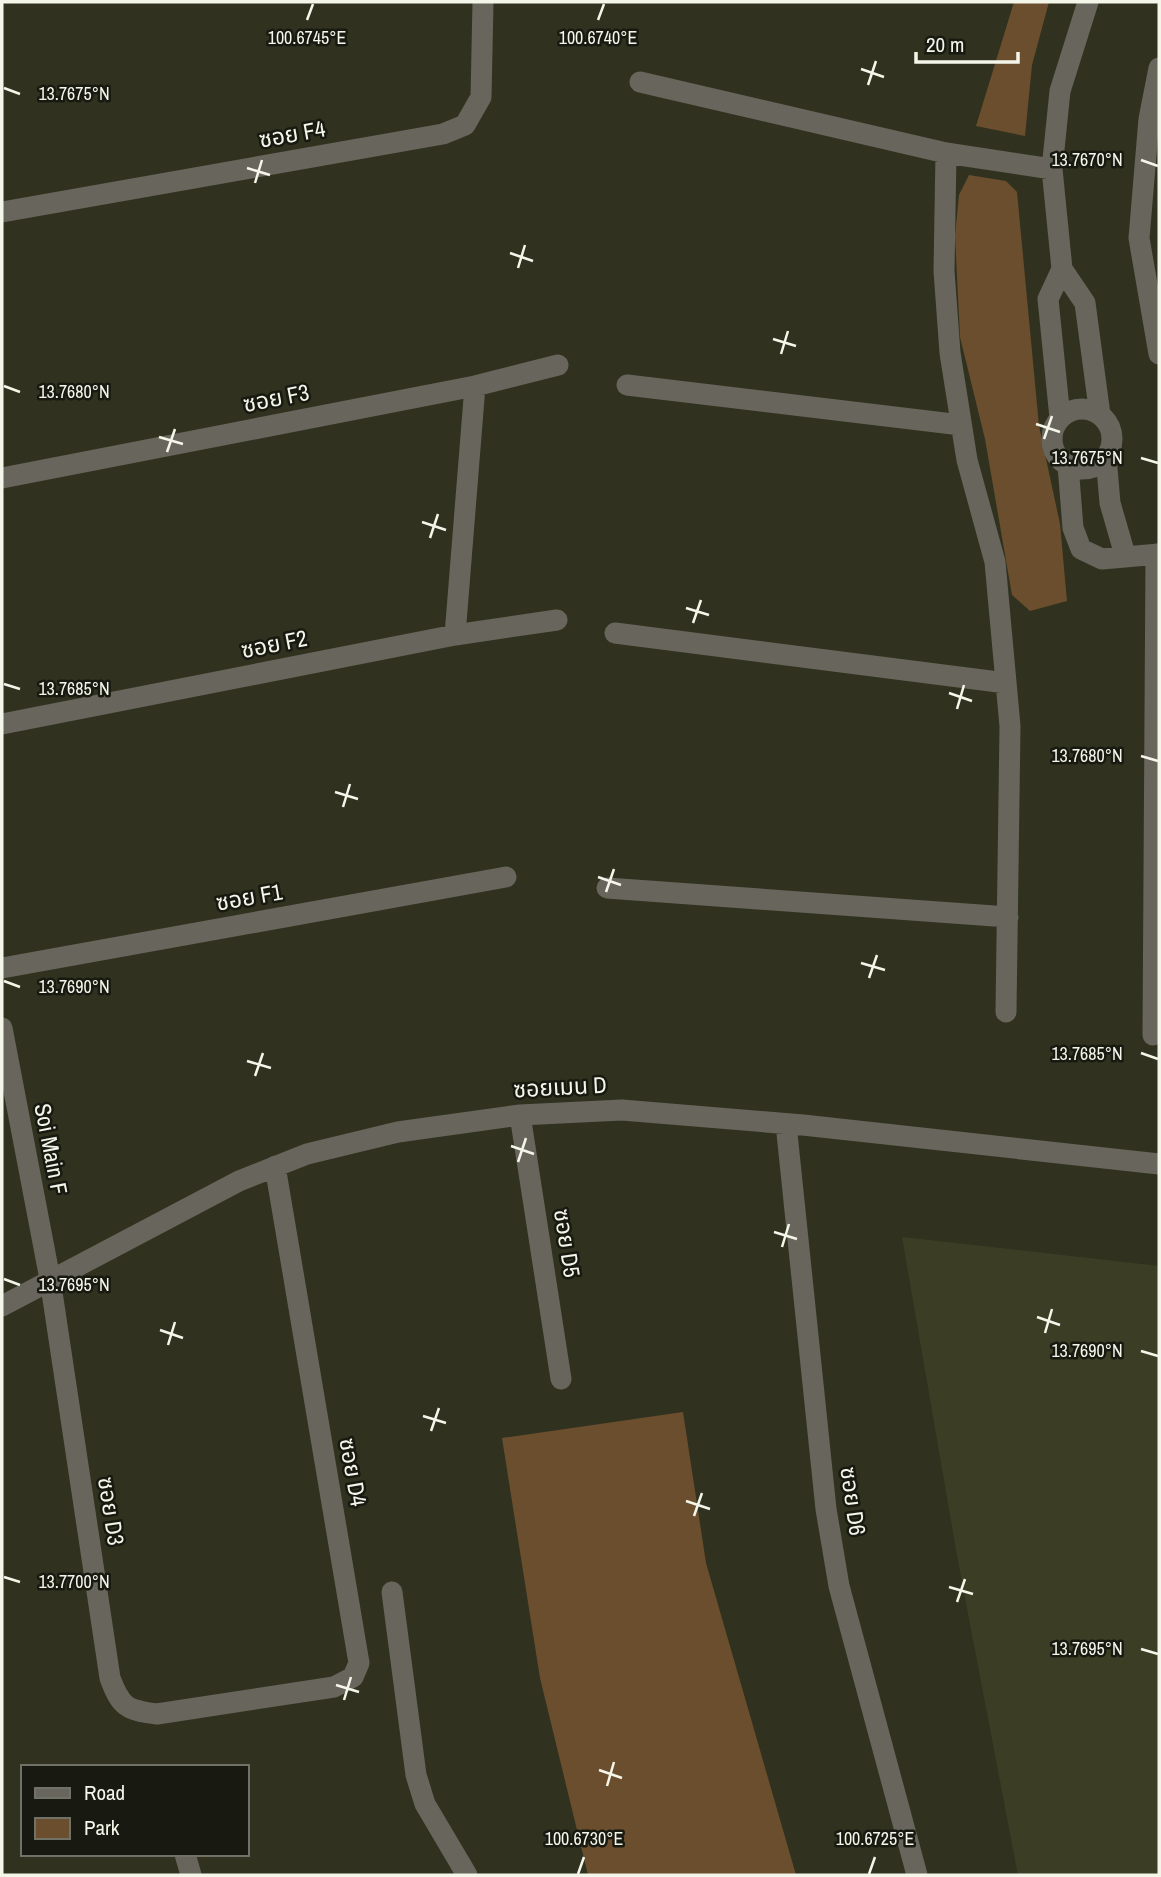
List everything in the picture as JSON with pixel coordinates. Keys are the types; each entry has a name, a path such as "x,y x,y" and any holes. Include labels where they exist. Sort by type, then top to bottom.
{"street":[{"name":"ซอย F4","path":"2,212 443,134 465,125 481,97 483,2"},
{"path":"1088,2 1060,91 1052,169 1062,269 1085,303 1100,415 1112,435 1106,457 1110,503 1125,555"},
{"path":"1159,68 1149,120 1139,238 1159,354"},
{"path":"640,82 946,153 1052,169"},
{"path":"946,153 944,271 950,353 967,460 995,562 1010,726 1006,1012"},
{"path":"1062,269 1048,299 1060,418 1051,437 1052,447 1057,456 1068,465 1084,469 1094,467 1106,457"},
{"name":"ซอย F3","path":"2,478 475,386 558,365"},
{"path":"627,385 961,425"},
{"path":"455,635 475,386"},
{"path":"1060,418 1077,409 1100,415"},
{"path":"1068,465 1073,528 1081,549 1102,559 1158,554 1153,1035"},
{"name":"ซอย F2","path":"2,724 455,635 557,620"},
{"path":"615,633 1006,683"},
{"name":"ซอย F1","path":"2,968 506,877"},
{"path":"607,888 1008,917"},
{"name":"Soi Main F","path":"2,1028 50,1279"},
{"name":"ซอยเมน D","path":"2,1306 239,1181 307,1154 398,1132 520,1115 622,1110 786,1124 1159,1164"},
{"name":"ซอย D5","path":"520,1115 561,1379"},
{"name":"ซอย D6","path":"786,1124 830,1535 839,1586 917,1875"},
{"name":"ซอย D4","path":"246,1701 334,1687 353,1677 359,1663 275,1166"},
{"name":"ซอย D3","path":"50,1279 110,1678 119,1701 134,1712 157,1714 246,1701"},
{"path":"392,1592 416,1775 425,1804 467,1875"},
{"path":"186,1856 191,1875"}],"shaded area":[{"path":"902,1237 1159,1266 1159,1875 1018,1875 958,1561"}],"green space":[{"path":"1014,2 1049,2 1032,65 1025,136 976,126"},
{"path":"969,175 1006,181 1017,192 1039,426 1060,524 1067,601 1030,611 1012,595 985,439 960,337 955,236 959,195"},
{"path":"683,1412 706,1563 796,1875 588,1875 540,1678 502,1438"}]}
